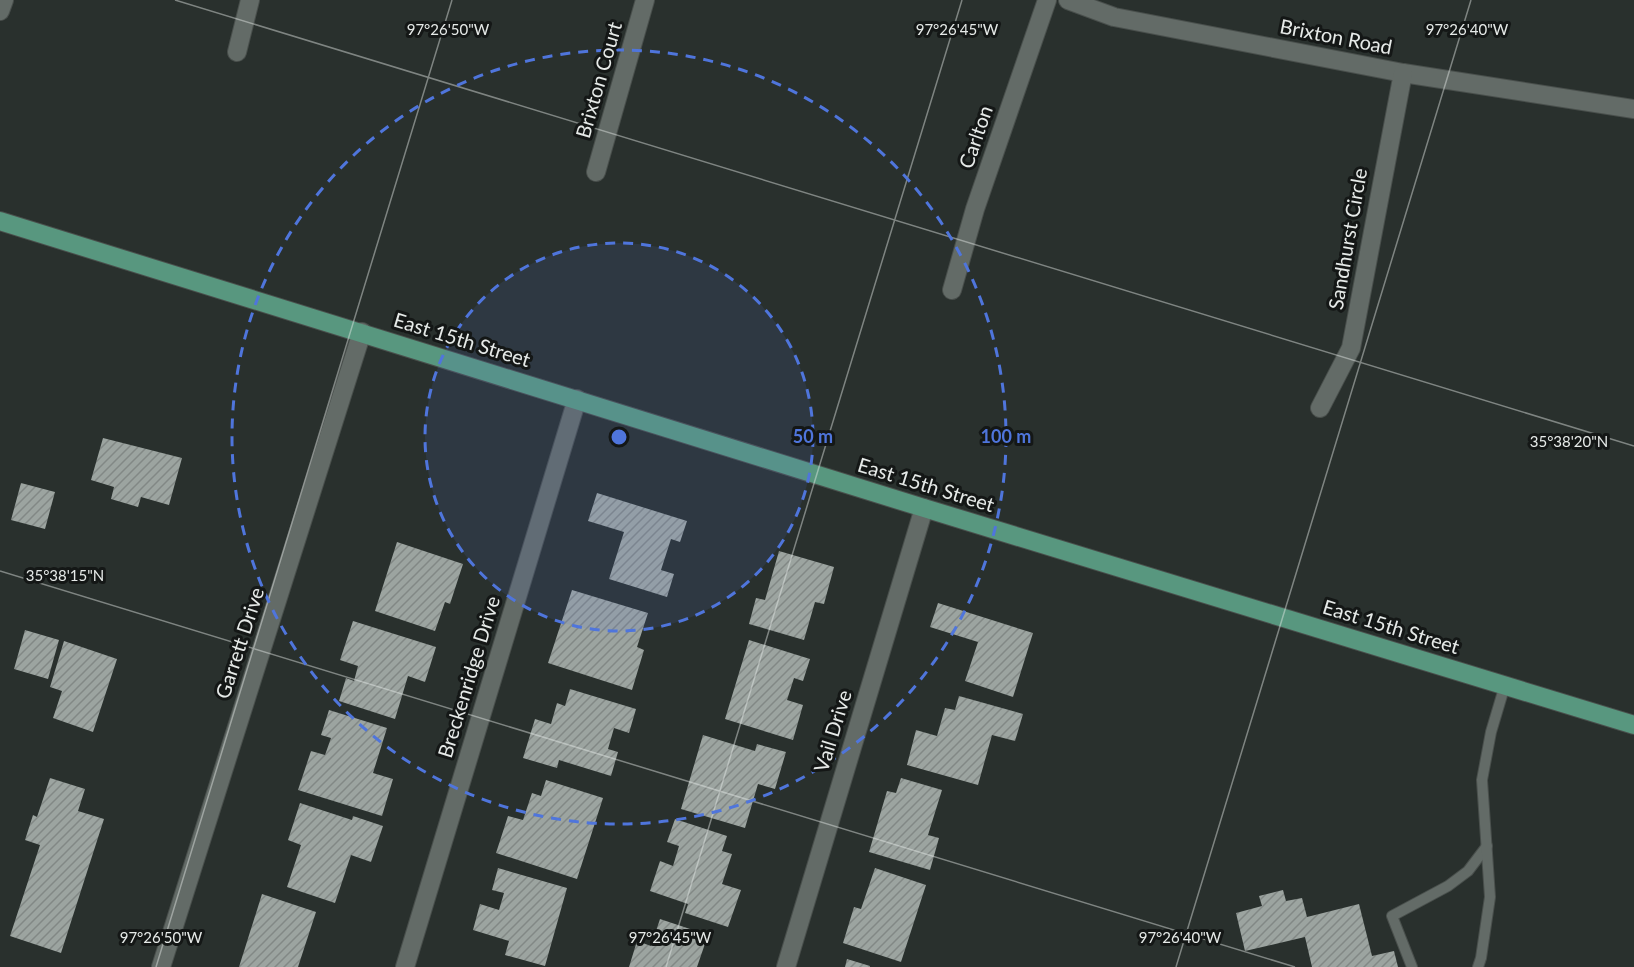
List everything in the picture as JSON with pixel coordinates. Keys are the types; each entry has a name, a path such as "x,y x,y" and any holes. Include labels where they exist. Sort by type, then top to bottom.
{"main road":[{"name":"East 15th Street","path":"0,221 924,508 1634,725"}],"street":[{"path":"0,11 4,0"},
{"path":"237,52 250,0"},
{"name":"Brixton Court","path":"596,172 645,0"},
{"name":"Carlton","path":"952,290 975,209 1047,0"},
{"name":"Brixton Road","path":"1068,0 1114,16 1403,73 1634,109"},
{"name":"Sandhurst Circle","path":"1320,408 1350,348 1403,73"},
{"name":"Garrett Drive","path":"161,967 362,332"},
{"name":"Breckenridge Drive","path":"405,967 577,399"},
{"name":"Vail Drive","path":"786,967 924,508"}],"lane":[{"path":"1478,967 1490,897 1482,780 1491,732 1505,685"},
{"path":"1412,967 1392,916 1468,872 1487,846"}],"building":[{"path":"103,438 182,458 169,505 141,497 138,507 111,499 114,487 91,480"},
{"path":"21,483 55,492 45,529 11,520"},
{"path":"597,493 687,521 680,542 671,539 661,570 674,574 667,597 609,579 624,532 588,521"},
{"path":"397,542 463,564 450,604 445,602 435,631 375,611"},
{"path":"779,551 834,567 824,604 815,602 804,640 749,624 756,598 765,600"},
{"path":"572,590 648,613 637,647 644,650 632,690 548,663"},
{"path":"938,603 1033,633 1013,697 965,681 978,642 930,627"},
{"path":"353,621 436,647 425,682 408,676 395,719 339,701 346,678 354,681 358,666 340,660"},
{"path":"25,630 59,640 48,679 14,669"},
{"path":"749,640 810,659 803,681 794,678 787,700 803,705 793,740 725,719"},
{"path":"64,641 117,659 93,732 53,718 62,691 50,687"},
{"path":"570,689 636,709 629,733 614,728 608,749 618,752 611,776 559,760 557,768 523,758 535,719 551,724 557,703 565,706"},
{"path":"959,696 1023,714 1015,741 992,735 978,785 907,765 916,730 937,736 945,708 955,710"},
{"path":"329,710 387,728 373,773 393,779 382,816 298,790 311,751 325,755 331,738 321,735"},
{"path":"703,735 755,751 757,744 786,752 775,789 758,784 745,828 681,809"},
{"path":"50,778 85,789 78,811 104,819 61,953 10,936 40,845 25,840 33,815 37,817"},
{"path":"901,778 942,790 928,835 939,838 930,870 869,852 887,791 896,793"},
{"path":"546,780 603,798 577,879 496,853 508,816 523,820 532,793 541,796"},
{"path":"300,803 352,820 353,816 383,826 371,862 351,855 335,903 287,887 301,845 288,840"},
{"path":"675,819 727,836 722,851 732,854 722,884 741,890 728,927 685,913 688,904 650,891 660,861 673,866 679,846 667,842"},
{"path":"498,868 567,888 545,966 505,955 509,941 473,930 480,904 499,910 504,893 492,890"},
{"path":"875,868 926,885 901,962 843,943 854,907 861,909"},
{"path":"1283,890 1286,901 1302,898 1307,917 1359,904 1372,956 1394,951 1398,967 1312,967 1305,937 1245,951 1236,913 1262,906 1259,896"},
{"path":"262,894 316,912 298,967 239,967"},
{"path":"660,919 708,935 697,967 629,967 637,941 651,946"},
{"path":"847,959 870,966 870,967 845,967"}]}
